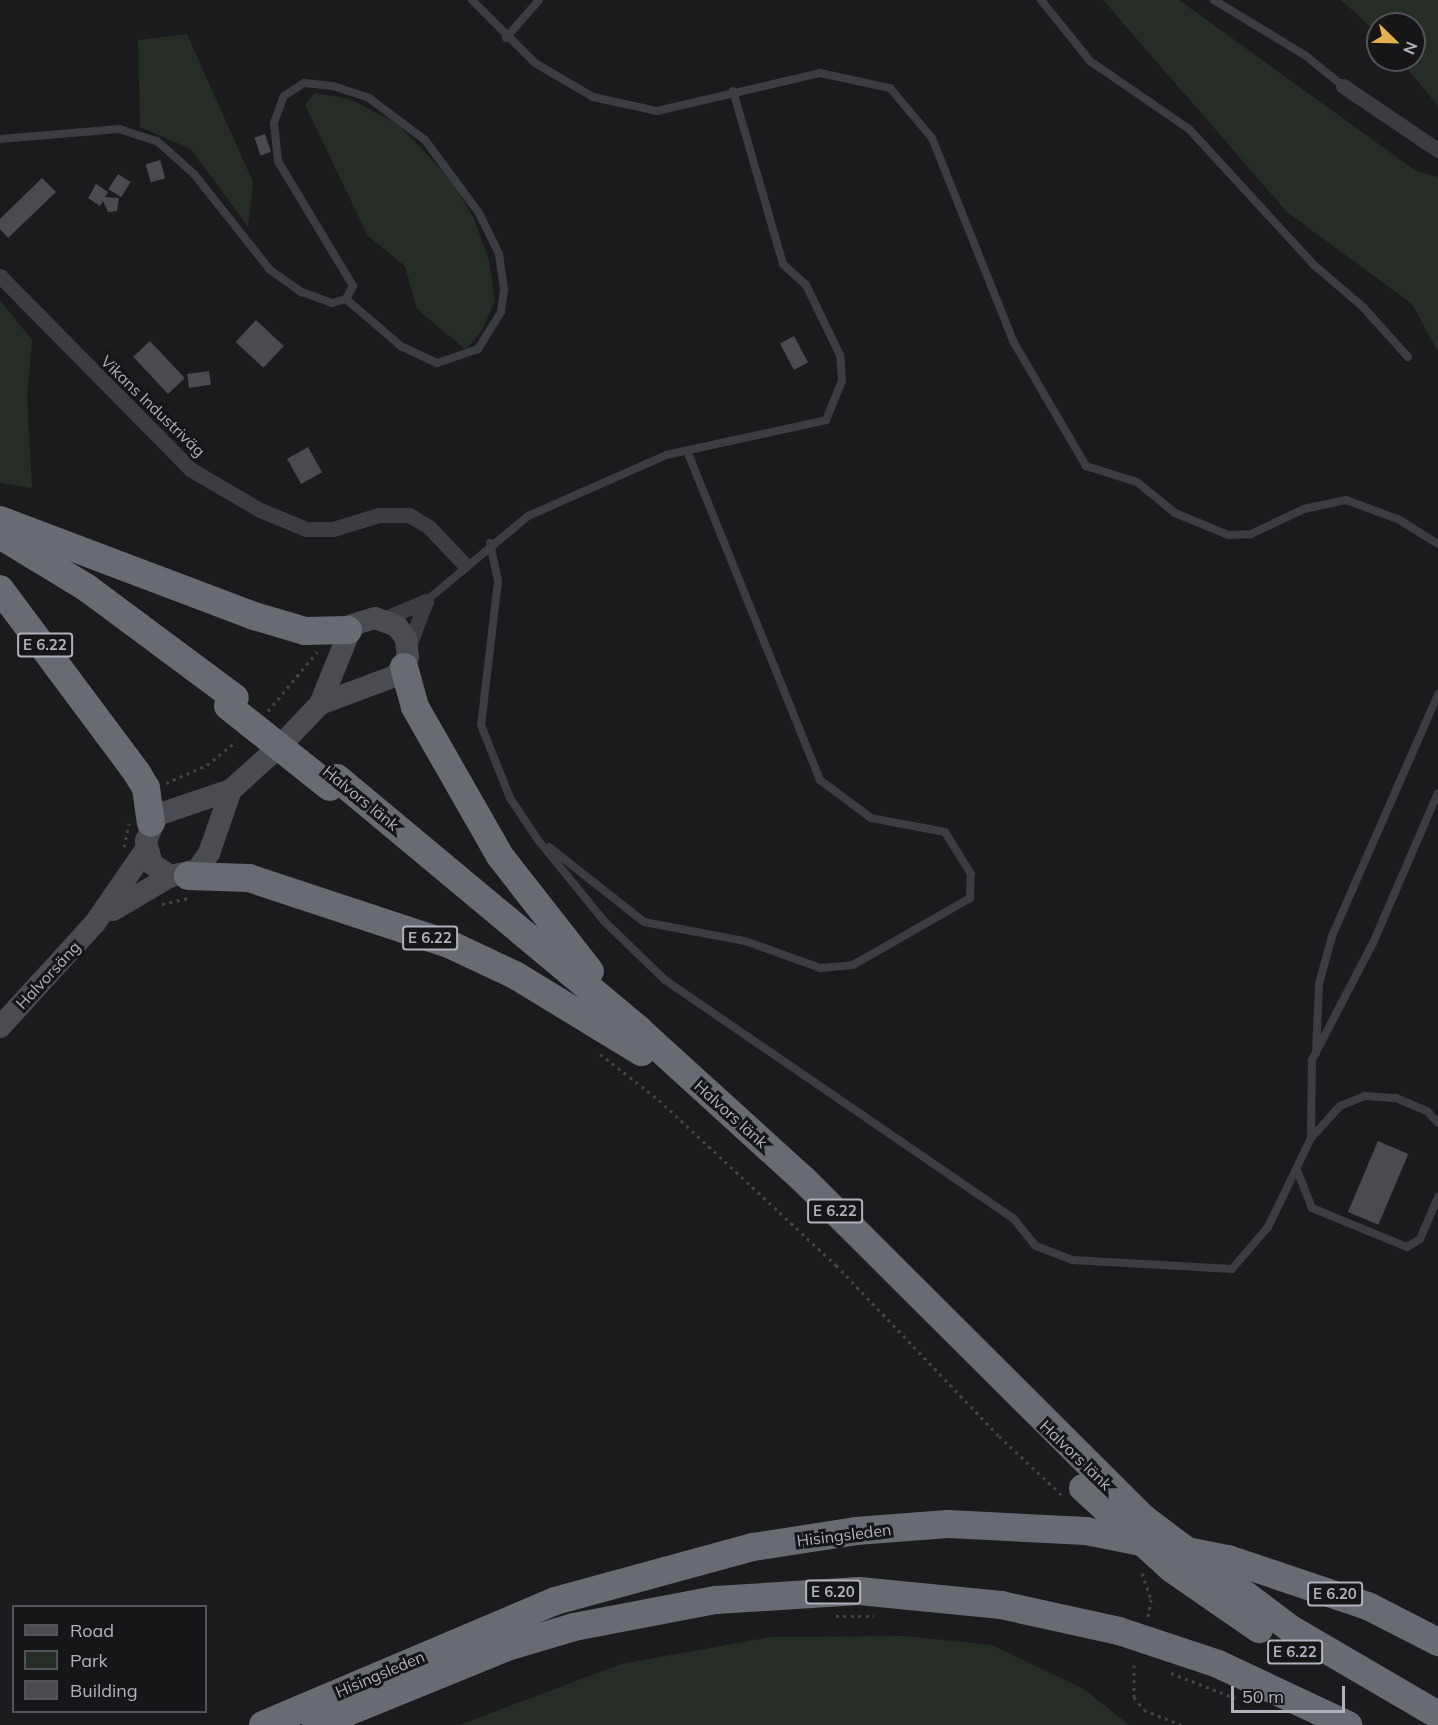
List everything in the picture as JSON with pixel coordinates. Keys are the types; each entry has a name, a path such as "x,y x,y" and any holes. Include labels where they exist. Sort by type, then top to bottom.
{"highway":[{"path":"0,520 254,616 336,631"},
{"name":"Halvors länk","path":"0,535 87,588 333,782 639,1030 803,1179 1143,1518 1291,1629 1438,1715"},
{"name":"Halvors länk","path":"0,549 135,636 231,702"},
{"name":"E 6.22","path":"0,589 146,788 142,829"},
{"name":"E 6.22","path":"406,658 415,707 500,856 639,1030"},
{"name":"Halvors länk","path":"333,782 651,1058 870,1262 1119,1524 1224,1607 1330,1673 1424,1725"},
{"name":"E 6.22","path":"186,883 249,878 449,944 515,975 651,1058"},
{"name":"Hisingsleden","path":"263,1725 555,1601 753,1547 856,1531 948,1524 1086,1531 1228,1559 1368,1606 1438,1642"},
{"name":"Hisingsleden","path":"316,1725 405,1686 574,1627 716,1599 859,1591 1001,1605 1119,1630 1218,1664 1348,1725"}],"street":[{"path":"1343,86 1438,150"},
{"name":"Vikans Industriväg","path":"0,276 190,469 260,510 306,529 333,529 379,515 409,515 429,527 464,564"},
{"path":"336,631 359,620 383,619 426,601"},
{"path":"406,658 426,601"},
{"name":"E 6.22","path":"383,619 401,630 406,658"},
{"name":"Halvorsäng","path":"320,704 336,631"},
{"name":"Halvorsäng","path":"95,923 142,829 166,811 231,790 320,704 385,682 406,658"},
{"name":"Halvorsäng","path":"0,1027 95,923 133,896 186,883 210,853 231,790"},
{"name":"E 6.22","path":"142,829 152,864 186,883"}],"lane":[{"path":"472,0 506,38 535,63 593,97 657,111 733,91 820,73 890,88 932,138 1013,341 1086,466 1137,482 1175,513 1228,535 1251,534 1304,509 1346,500 1398,519 1438,544"},
{"path":"506,38 539,0"},
{"path":"1041,0 1090,61 1189,129 1314,265 1408,357"},
{"path":"1214,0 1306,56 1343,86"},
{"path":"0,139 119,129 158,141 194,174 270,270 319,300 346,299 420,358 452,361 478,349 488,338 501,312 503,274 479,213 425,140 369,98 333,86 304,83 284,96 274,123 278,162 349,278 352,286 346,299"},
{"path":"426,601 464,564 528,516 666,455 826,420 842,381 840,355 806,285 783,264 733,91"},
{"path":"538,840 644,922 745,941 820,968 853,965 930,925 970,898 971,874 945,832 871,818 820,780 687,451"},
{"path":"490,543 498,581 481,725 510,798 538,840 604,921 665,980 1013,1218 1036,1246 1072,1260 1232,1269 1268,1227 1311,1138 1340,1106 1365,1096 1396,1098 1427,1111 1438,1123"},
{"path":"1311,1138 1319,984 1332,936 1438,694"},
{"path":"1316,1053 1373,943 1438,793"},
{"path":"1297,1170 1312,1208 1407,1247 1420,1239 1438,1197"}],"path":[{"path":"261,718 336,631"},
{"path":"146,788 198,770 241,737"},
{"path":"120,858 142,829"},
{"path":"133,896 150,906 186,883"},
{"path":"596,1052 659,1101 836,1265 999,1436 1065,1497"},
{"path":"1138,1567 1151,1599 1145,1627"},
{"path":"833,1616 880,1616"},
{"path":"1128,1659 1136,1663 1134,1697 1154,1717 1181,1725"},
{"path":"1168,1672 1246,1702"}],"green space":[{"path":"1103,0 1179,0 1416,171 1438,177 1438,352 1412,304 1287,212"},
{"path":"1341,0 1438,0 1438,106 1410,72 1426,72 1426,12 1366,12 1366,23"},
{"path":"187,34 253,182 248,227 191,149 140,127 138,40"},
{"path":"314,93 350,99 398,124 452,181 474,219 489,260 495,300 483,329 466,350 417,309 405,266 368,236 305,105"},
{"path":"0,300 32,340 27,397 32,488 0,483"},
{"path":"905,1636 992,1645 1084,1689 1129,1725 459,1725 621,1664 771,1637"}],"building":[{"path":"265,134 271,152 260,155 255,137"},
{"path":"160,160 165,178 151,182 146,164"},
{"path":"118,174 131,182 121,197 108,189"},
{"path":"42,178 56,192 8,238 0,229 0,219"},
{"path":"96,184 108,192 105,197 119,198 117,211 108,212 103,201 100,206 88,198"},
{"path":"256,320 284,346 263,368 236,342"},
{"path":"794,336 808,362 794,370 780,344"},
{"path":"150,341 185,378 168,394 133,357"},
{"path":"209,371 211,385 189,388 187,374"},
{"path":"308,447 322,472 301,484 287,459"},
{"path":"1378,1141 1408,1154 1378,1225 1348,1212"}]}
